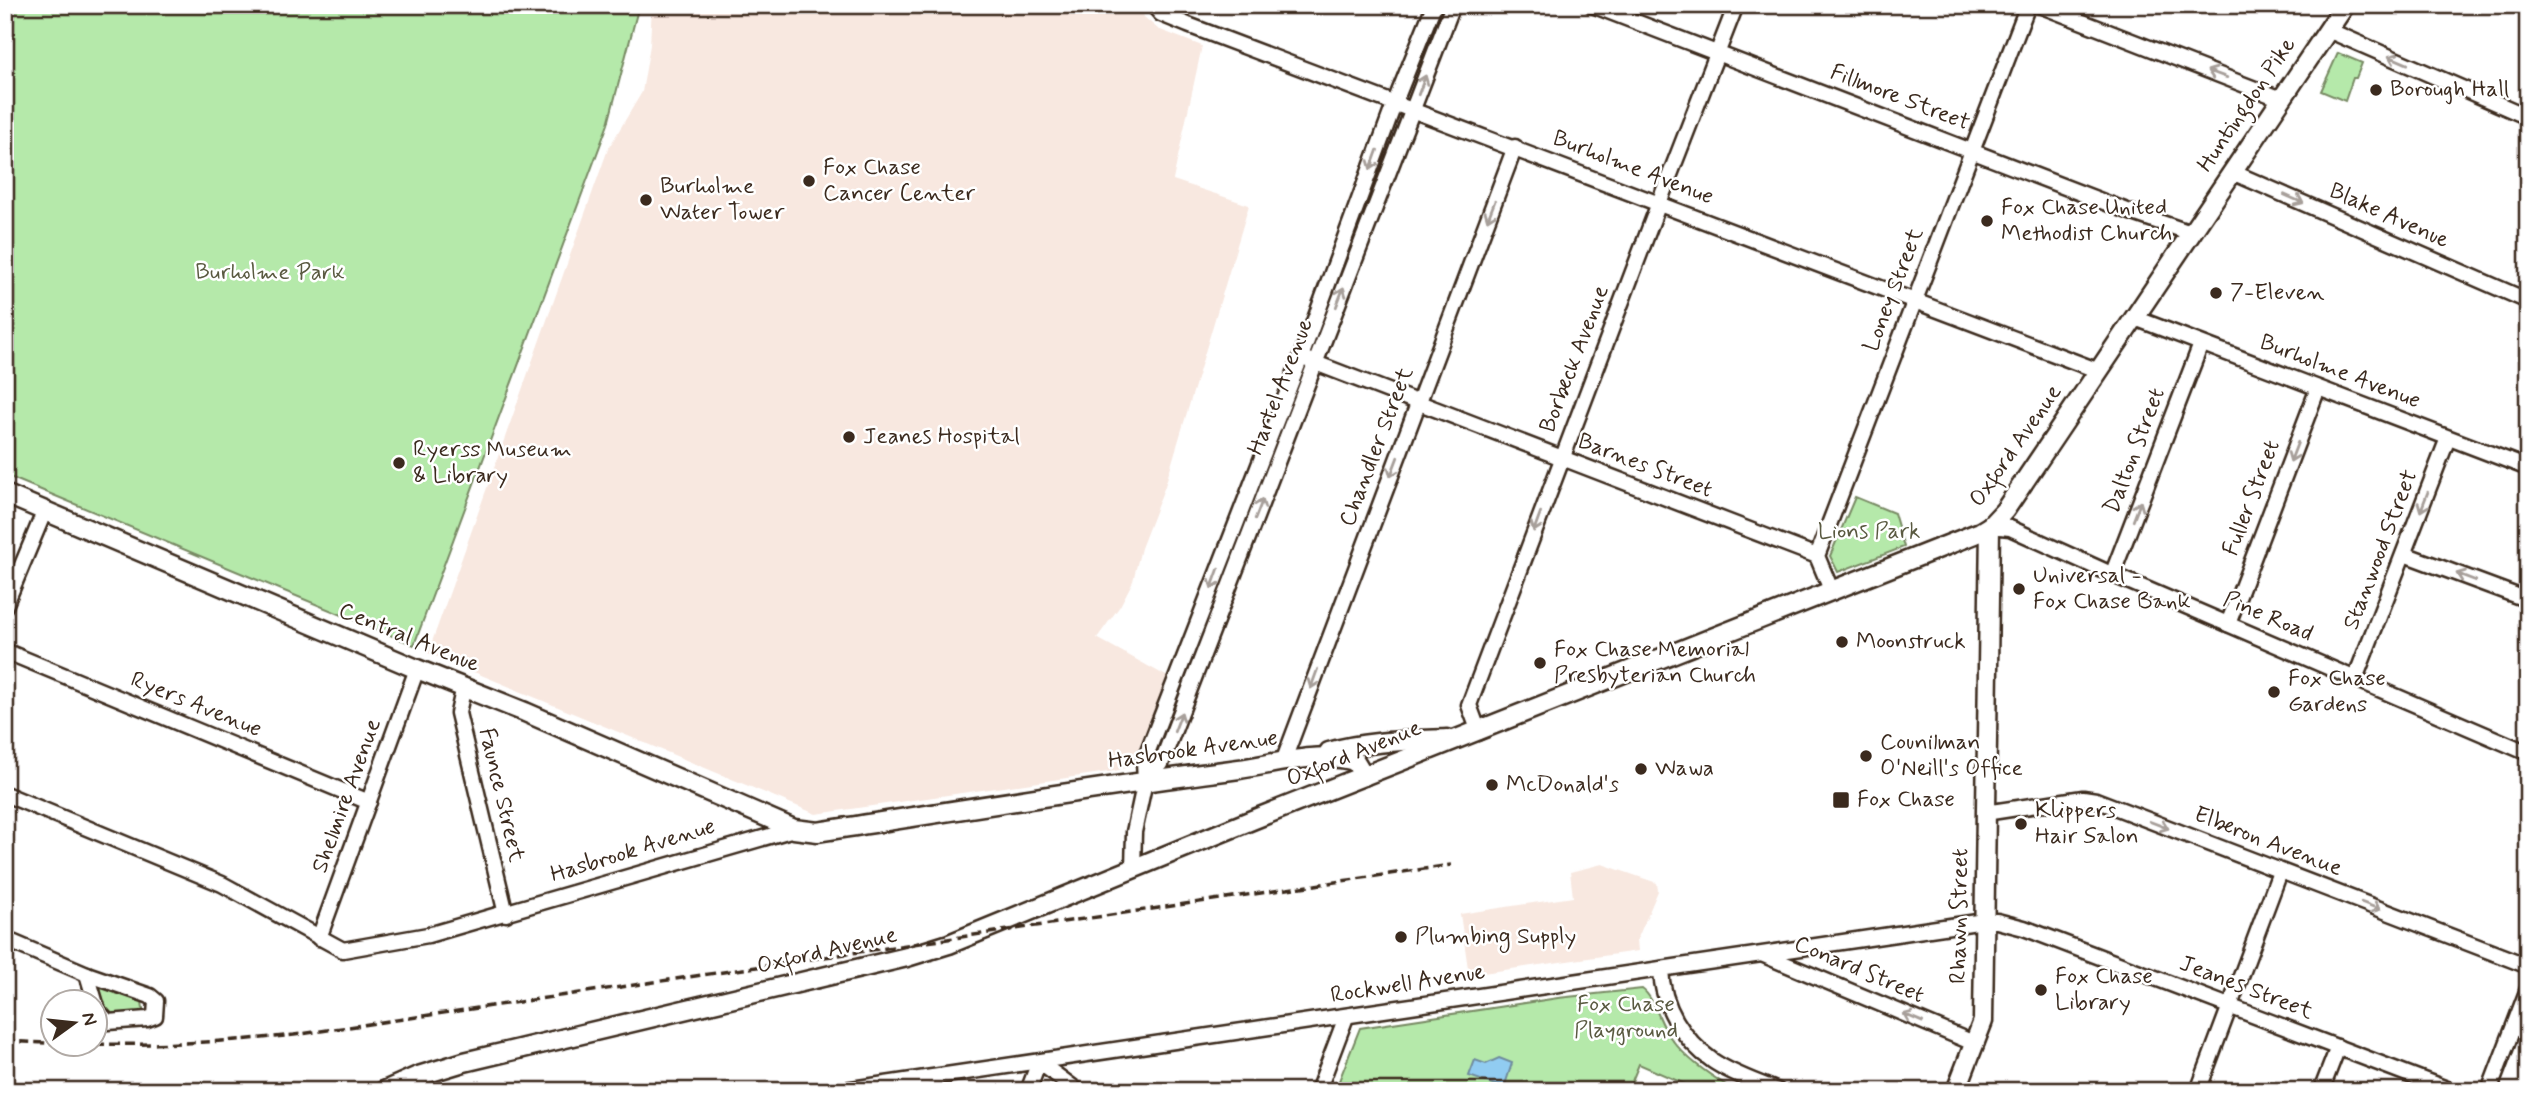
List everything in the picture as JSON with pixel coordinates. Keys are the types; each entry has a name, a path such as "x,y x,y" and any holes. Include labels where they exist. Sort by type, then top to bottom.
{"main road":[{"name":"Huntingdon Pike","path":"2191,233 2345,5"},
{"name":"Oxford Avenue","path":"384,1091 418,1076 456,1064 930,951 1970,537 1990,526 2005,510 2191,233"},
{"name":"Central Avenue","path":"5,494 417,669 464,686 794,829"},
{"name":"Rhawn Street","path":"1955,1091 1983,1021 1990,526"},
{"name":"Hasbrook Avenue","path":"1308,759 1341,748 1461,739"},
{"name":"Hasbrook Avenue","path":"794,829 818,832 1145,781 1308,759 1344,758 1355,761 1364,776"}],"street":[{"name":"Burholme Avenue","path":"1153,5 1161,14 2099,371"},
{"name":"Hartel Avenue","path":"1308,360 1395,102 1434,5"},
{"name":"Hartel Avenue","path":"1133,868 1134,832 1145,781 1144,761 1453,5"},
{"name":"Fillmore Street","path":"1592,5 2191,233"},
{"name":"Borbeck Avenue","path":"1479,732 1469,705 1561,458 1737,5"},
{"name":"Loney Street","path":"1817,556 2028,5"},
{"path":"2039,5 2281,99"},
{"path":"2328,30 2528,117"},
{"name":"Chandler Street","path":"1283,762 1515,147"},
{"name":"Blake Avenue","path":"2232,172 2528,301"},
{"name":"Burholme Avenue","path":"2135,318 2528,468"},
{"name":"Dalton Street","path":"2112,575 2201,344"},
{"name":"Barnes Street","path":"1308,360 1817,556"},
{"name":"Fuller Street","path":"2228,624 2318,388"},
{"name":"Stanwood Street","path":"2355,679 2448,438"},
{"path":"5,606 45,510"},
{"name":"Pine Road","path":"1990,526 2010,528 2112,575 2528,752"},
{"path":"2404,554 2528,600"},
{"path":"1817,556 1832,592"},
{"name":"Ryers Avenue","path":"5,651 369,802"},
{"name":"Shelmire Avenue","path":"319,938 417,669"},
{"name":"Faunce Street","path":"464,686 458,713 506,914"},
{"name":"Hasbrook Avenue","path":"5,794 222,884 343,950 428,935 794,829"},
{"name":"Elberon Avenue","path":"1986,813 2083,798 2096,800 2528,966"},
{"path":"2198,1091 2280,872"},
{"name":"Rockwell Avenue","path":"838,1091 1984,921"},
{"name":"Jeanes Street","path":"1984,921 1997,921 2024,928 2452,1091"},
{"path":"5,939 87,974 150,996 156,1001 155,1016 108,1022 98,1011 87,974"},
{"name":"Conard Street","path":"1764,955 1976,1044"},
{"path":"1661,969 1664,995 1686,1036 1714,1062 1778,1091"},
{"path":"2489,1091 2528,989"},
{"path":"1318,1091 1346,1017"},
{"path":"2321,1091 2338,1047"},
{"path":"1028,1091 1039,1062 1078,1091"}],"shaded area":[{"path":"652,5 1140,5 1144,17 1158,29 1202,46 1173,180 1249,205 1165,486 1141,548 1133,581 1120,606 1097,638 1168,677 1134,759 1128,767 816,814 428,653 608,149 642,92 650,45"},
{"path":"1602,864 1657,883 1658,891 1637,940 1638,951 1469,975 1460,914 1573,897 1570,872"}],"green space":[{"name":"Burholme Park","path":"5,5 639,5 608,124 414,645 5,475"},
{"path":"2338,53 2362,63 2345,101 2321,91"},
{"name":"Lions Park","path":"1855,497 1894,513 1904,547 1838,572 1830,556"},
{"path":"97,983 142,1000 143,1010 138,1014 112,1014 108,1011 108,988 99,988"},
{"name":"Fox Chase Playground","path":"1642,989 1650,998 1666,1032 1676,1045 1697,1065 1729,1087 1728,1091 1701,1091 1639,1064 1628,1091 1335,1091 1360,1028 1558,998"}],"water":[{"path":"1499,1058 1512,1063 1504,1088 1469,1076 1475,1060 1486,1064"}],"railway":[{"path":"5,1041 150,1044 294,1035 1451,865"}],"place":[{"name":"Borough Hall","path":"2376,90"},
{"name":"Fox Chase Cancer Center","path":"809,181"},
{"name":"Burholme Water Tower","path":"646,200"},
{"name":"Fox Chase United Methodist Church","path":"1987,221"},
{"name":"7-Eleven","path":"2216,293"},
{"name":"Jeanes Hospital","path":"849,437"},
{"name":"Ryerss Museum & Library","path":"399,463"},
{"name":"Universal - Fox Chase Bank","path":"2019,589"},
{"name":"Moonstruck","path":"1842,642"},
{"name":"Fox Chase Memorial Presbyterian Church","path":"1540,663"},
{"name":"Fox Chase Gardens","path":"2274,692"},
{"name":"Counilman O'Neill's Office","path":"1866,756"},
{"name":"Wawa","path":"1641,769"},
{"name":"McDonald's","path":"1492,785"},
{"name":"Fox Chase","path":"1841,800"},
{"name":"Klippers Hair Salon","path":"2021,824"},
{"name":"Plumbing Supply","path":"1401,937"},
{"name":"Fox Chase Library","path":"2041,990"}]}
